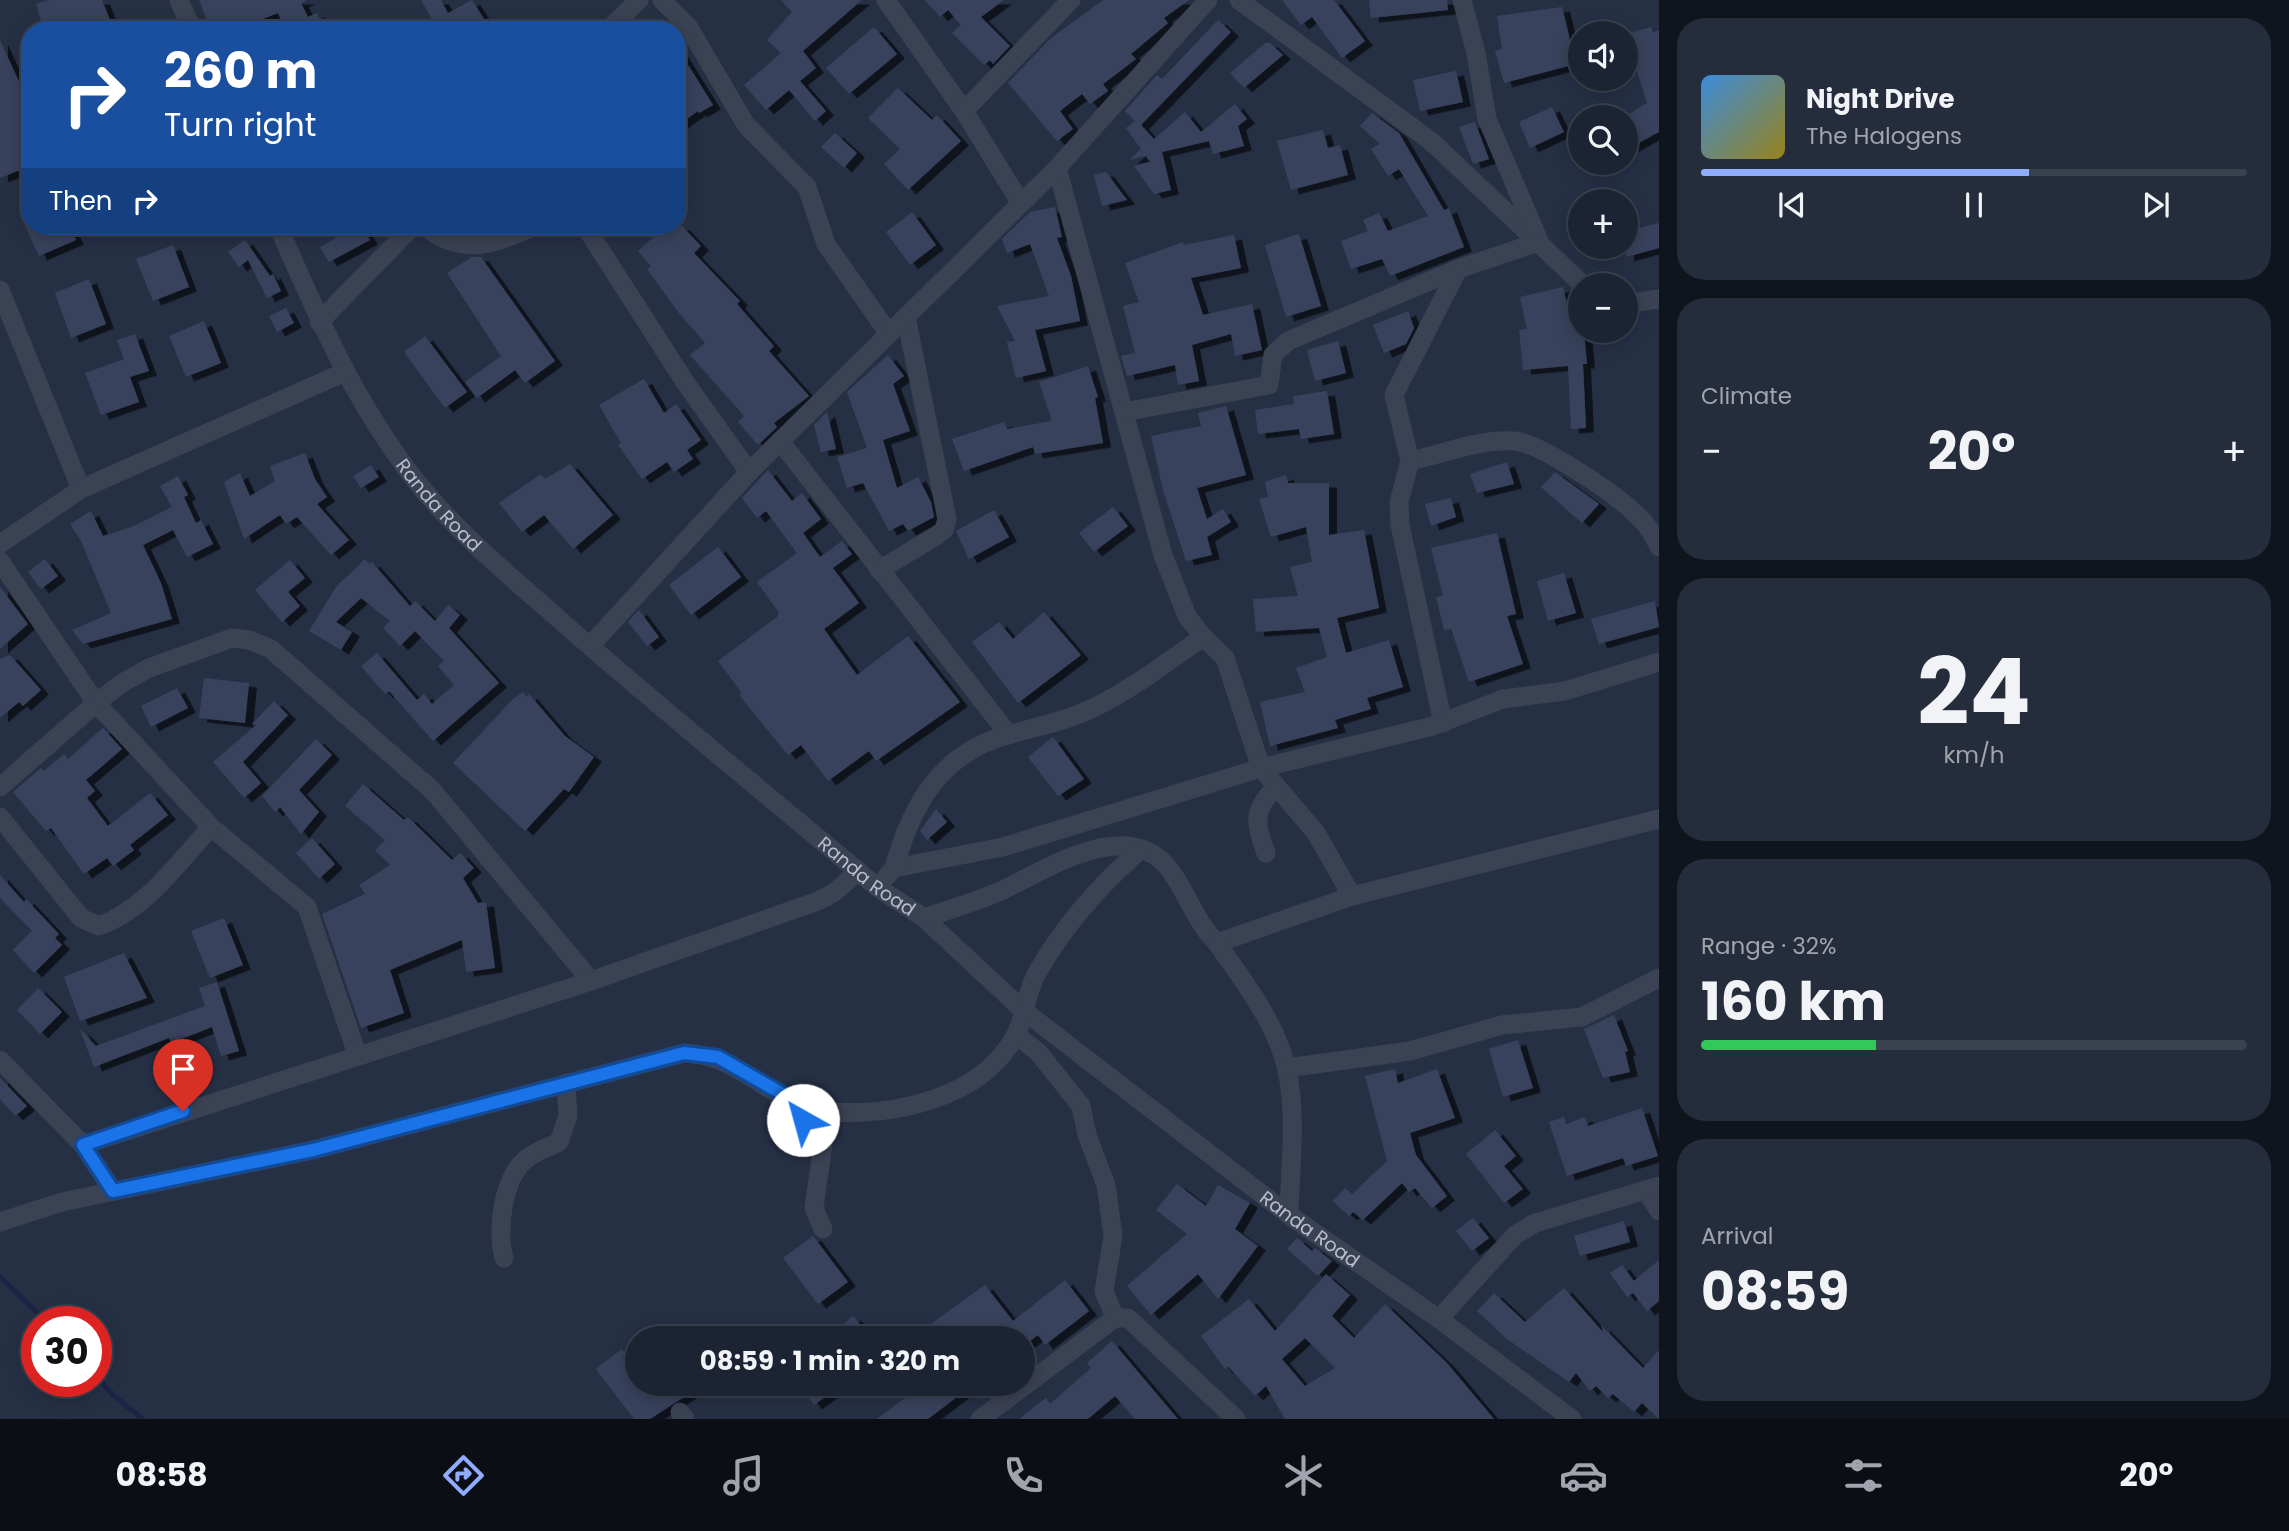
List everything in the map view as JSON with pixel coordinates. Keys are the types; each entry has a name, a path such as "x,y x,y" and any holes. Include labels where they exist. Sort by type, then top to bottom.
{"street":[{"path":"179,0 188,21"},
{"path":"617,21 639,0"},
{"path":"662,0 682,21"},
{"path":"886,0 964,111 1020,202"},
{"path":"964,111 1071,0"},
{"path":"1239,0 1432,142 1569,273"},
{"path":"1462,0 1476,53 1487,119 1539,246"},
{"path":"590,646 749,472 1057,168 1206,2"},
{"path":"686,25 746,125 807,187 826,244 889,334"},
{"path":"1057,168 1163,555 1187,616 1203,637 1225,658 1261,768 1316,833 1352,896"},
{"name":"Randa Road","path":"282,235 319,322 345,372 388,443 454,527 590,646 858,872 924,918 1024,1011 1289,1215 1439,1319 1572,1419"},
{"path":"319,322 404,235"},
{"path":"435,235 440,239 463,245 482,235"},
{"path":"591,235 685,382 749,472"},
{"path":"1124,412 1269,385 1273,355 1288,341 1458,269 1539,246"},
{"path":"1443,723 1400,525 1399,502 1410,461 1394,395 1458,269"},
{"path":"0,290 81,489"},
{"path":"1638,302 1659,299"},
{"path":"879,570 944,530 947,519 906,317"},
{"path":"0,544 81,489 345,372"},
{"path":"780,441 1009,734"},
{"path":"1410,461 1491,443 1516,441 1541,449 1622,502 1651,530 1659,547"},
{"path":"0,561 96,703 211,827 307,907 357,1054"},
{"path":"877,887 894,868 918,803 936,779 973,749 1009,734 1032,731 1117,695 1203,637"},
{"path":"0,787 122,683 149,668 232,638 249,640 271,649 433,791 591,981"},
{"path":"894,868 1003,847 1261,768 1443,723 1503,699 1565,691 1659,662"},
{"path":"1266,853 1259,836 1257,816 1263,799 1277,787"},
{"path":"0,817 81,918 99,926 114,921 145,900 211,827"},
{"path":"1217,943 1352,896 1659,819"},
{"path":"924,918 1003,890 1071,855 1120,848 1140,850 1164,864 1202,927 1217,943 1258,1003 1272,1027 1287,1068 1291,1121 1289,1215"},
{"path":"0,1222 62,1202 313,1150 684,1053 718,1057 800,1104 825,1112 866,1113 941,1097 972,1081 997,1061 1016,1035 1036,972 1068,926 1109,877 1140,850"},
{"path":"83,1145 357,1054 591,981 818,901 835,892 858,872"},
{"path":"1287,1068 1410,1051 1502,1025 1582,1017 1659,978"},
{"path":"1016,1035 1038,1052 1081,1106 1106,1185 1113,1236 1104,1291 1115,1318"},
{"path":"0,1060 83,1145 113,1191"},
{"path":"504,1258 498,1239 501,1213 515,1172 528,1157 559,1142 568,1116 566,1083"},
{"path":"800,1104 806,1136 826,1122 814,1208 823,1229"},
{"path":"1439,1319 1515,1235 1535,1223 1653,1188 1659,1211"},
{"path":"980,1419 1115,1318 1128,1318 1236,1419"}],"building":[{"path":"49,0 102,0 110,21 41,21 36,4"},
{"path":"199,0 307,0 301,3 308,17 317,13 320,21 281,21 278,13 258,21 207,21"},
{"path":"421,0 441,0 448,13 472,0 485,21 433,21"},
{"path":"781,0 862,0 803,51 816,68 800,81 826,111 815,121 789,90 766,110 744,85 781,53 767,40 792,12"},
{"path":"925,0 1004,0 981,17 1010,46 993,64 990,60 984,65 952,33 961,25 948,10 940,17"},
{"path":"1103,0 1189,0 1164,18 1168,23 1131,54 1136,59 1103,84 1108,91 1090,104 1082,94 1060,111 1073,129 1057,141 1008,83 1050,39"},
{"path":"1282,0 1334,0 1365,41 1342,58 1312,17 1301,25"},
{"path":"1369,0 1447,0 1448,10 1371,18"},
{"path":"1562,7 1568,31 1568,66 1504,83 1495,51 1502,49 1497,16"},
{"path":"1218,20 1231,32 1141,125 1154,139 1185,112 1201,132 1235,104 1247,119 1238,126 1244,146 1213,154 1209,141 1162,152 1171,190 1154,194 1134,166 1150,162 1146,156 1129,160 1141,149 1126,128 1135,121 1125,111 1157,75 1162,79"},
{"path":"874,27 897,54 849,94 826,68"},
{"path":"1651,27 1653,33 1659,30 1659,132 1638,143 1638,109 1647,103 1638,74 1638,31"},
{"path":"0,40 21,86 21,170 0,178"},
{"path":"1265,43 1270,43 1283,55 1244,88 1230,73"},
{"path":"686,62 713,105 699,113 698,111 686,120"},
{"path":"1456,71 1463,102 1420,111 1413,80"},
{"path":"898,88 932,120 937,115 961,141 908,190 884,164 900,149 868,118"},
{"path":"1552,107 1564,132 1530,148 1519,122"},
{"path":"1372,113 1399,133 1444,210 1449,208 1464,247 1390,276 1382,259 1351,269 1341,241 1368,231 1363,220 1379,213 1388,231 1428,216 1399,169 1388,176 1371,149 1380,144 1360,126"},
{"path":"1475,122 1489,159 1473,164 1459,127"},
{"path":"1323,130 1328,148 1340,145 1348,175 1291,190 1277,141"},
{"path":"835,133 857,153 844,168 821,147"},
{"path":"1106,172 1127,200 1102,206 1094,175"},
{"path":"1055,207 1062,237 1057,238 1071,276 1080,321 1035,330 1046,371 1016,378 1007,342 1015,341 997,306 1049,296 1030,244 1007,253 1002,239 1030,212"},
{"path":"912,212 936,245 910,265 886,232"},
{"path":"1659,223 1659,248 1638,254 1638,228"},
{"path":"686,230 701,246 694,253 740,301 737,304 774,346 769,351 809,396 774,423 777,427 758,445 738,422 744,416 690,355 705,343 679,313 647,269 651,266 638,251 655,235 686,235"},
{"path":"1299,234 1321,306 1286,317 1265,245"},
{"path":"29,235 74,235 76,240 39,256"},
{"path":"342,235 367,235 370,240 329,262 320,247"},
{"path":"1234,235 1241,268 1191,278 1203,315 1252,304 1262,350 1235,356 1231,334 1192,345 1199,381 1178,385 1175,365 1127,376 1121,356 1135,353 1123,306 1139,302 1125,263 1183,242 1184,245"},
{"path":"245,240 270,276 273,274 281,291 267,298 248,260 239,267 228,252"},
{"path":"173,245 189,287 153,301 136,259"},
{"path":"472,257 481,257 555,361 525,383 515,370 477,398 465,382 501,356 447,273"},
{"path":"89,279 106,324 71,338 55,293"},
{"path":"1563,287 1568,308 1568,343 1585,343 1587,364 1583,364 1586,428 1571,429 1568,366 1523,370 1519,330 1527,329 1520,297"},
{"path":"286,308 294,323 277,332 269,316"},
{"path":"1408,311 1414,328 1406,344 1384,353 1373,325"},
{"path":"204,321 221,363 186,377 169,336"},
{"path":"135,334 149,371 130,377 139,402 101,415 85,373 124,359 117,340"},
{"path":"425,336 467,392 445,408 404,352"},
{"path":"1338,341 1346,373 1315,381 1307,350"},
{"path":"888,355 904,376 893,384 910,431 883,440 897,488 918,477 931,502 934,517 908,531 903,524 889,531 863,483 847,488 837,457 867,448 847,392"},
{"path":"1088,366 1098,397 1095,398 1103,443 1035,454 1033,447 964,471 952,439 1004,422 1007,429 1052,421 1039,382"},
{"path":"644,379 664,413 676,404 701,440 687,450 693,459 674,472 667,462 642,479 618,445 621,443 599,405"},
{"path":"1327,391 1334,434 1301,439 1299,429 1258,434 1255,410 1294,404 1293,396"},
{"path":"1226,406 1246,475 1197,488 1207,519 1223,509 1231,522 1207,537 1212,555 1186,561 1163,490 1151,436 1201,426 1198,413"},
{"path":"827,412 836,449 821,452 814,425"},
{"path":"305,453 315,479 327,497 317,504 349,540 331,555 297,517 286,524 280,515 244,539 224,482 240,473 250,496 275,481 270,466"},
{"path":"1507,462 1514,484 1477,493 1470,474"},
{"path":"570,464 613,515 573,549 544,515 522,532 499,503 541,474 545,479"},
{"path":"371,465 379,477 361,488 353,476"},
{"path":"768,470 792,501 802,493 821,519 803,533 820,557 842,541 852,554 833,568 859,603 824,629 857,675 908,636 960,702 876,761 869,751 828,781 801,745 788,755 739,695 742,693 718,661 777,617 779,613 757,582 797,553 766,511 757,518 742,498"},
{"path":"1555,472 1599,504 1582,523 1541,487"},
{"path":"1286,475 1288,483 1329,483 1329,535 1364,530 1379,608 1337,618 1346,653 1389,640 1403,687 1367,698 1371,709 1335,720 1338,728 1270,746 1260,702 1305,692 1296,668 1327,657 1319,628 1256,632 1253,599 1298,596 1290,567 1312,562 1306,527 1271,537 1259,499 1268,497 1265,482"},
{"path":"178,476 188,495 184,497 196,523 201,520 213,544 187,557 173,530 143,545 161,583 172,619 83,644 72,630 111,613 81,541 70,524 91,511 103,536 134,526 172,507 160,486"},
{"path":"1451,498 1456,517 1431,526 1425,504"},
{"path":"1113,507 1128,526 1094,552 1079,533"},
{"path":"994,510 1009,537 969,559 956,531"},
{"path":"1497,533 1516,614 1507,616 1523,664 1469,682 1451,629 1444,630 1436,597 1443,596 1431,548"},
{"path":"718,547 741,577 691,615 669,585"},
{"path":"45,559 58,576 41,589 28,572"},
{"path":"365,559 370,564 372,562 410,606 415,601 435,621 448,605 460,615 449,628 499,683 433,741 389,691 385,694 361,666 377,653 417,700 424,694 432,704 454,685 438,666 444,661 415,631 400,646 383,628 390,621 361,598 336,622 352,632 341,650 309,631 336,587"},
{"path":"290,560 305,578 288,592 300,606 282,622 255,590"},
{"path":"1564,573 1576,613 1548,621 1537,581"},
{"path":"0,587 28,624 0,649"},
{"path":"1655,601 1659,627 1599,644 1591,619"},
{"path":"639,610 659,637 647,646 628,622"},
{"path":"1044,612 1081,655 1018,703 972,642 999,622 1013,639"},
{"path":"10,655 41,690 23,706 19,702 0,718 0,659"},
{"path":"204,678 249,683 245,723 199,718"},
{"path":"177,688 188,708 151,727 141,706"},
{"path":"523,692 527,697 529,694 565,736 594,757 569,792 564,789 525,831 453,763 513,699"},
{"path":"274,701 288,715 243,762 261,783 244,798 213,762 256,725 252,724"},
{"path":"103,728 122,749 86,780 95,791 87,798 108,826 150,793 168,815 130,845 134,850 113,866 107,858 84,874 51,828 46,831 13,792 41,768 44,771 64,754 68,759"},
{"path":"1053,737 1084,779 1058,796 1028,757"},
{"path":"316,739 332,755 299,790 319,812 301,834 280,807 275,812 262,796"},
{"path":"363,784 404,820 408,817 452,860 460,853 474,868 463,878 478,903 486,902 495,968 466,972 462,940 390,970 404,1013 361,1028 322,914 365,894 359,885 390,865 375,850 385,840 345,806"},
{"path":"936,809 947,822 927,840 920,831"},
{"path":"312,838 335,864 319,879 296,853"},
{"path":"0,875 24,902 26,899 59,934 55,938 62,945 34,973 13,950 32,931 0,898"},
{"path":"224,918 243,965 210,978 191,931"},
{"path":"124,953 147,998 80,1021 64,977"},
{"path":"217,982 239,1051 221,1056 212,1027 171,1043 169,1038 94,1067 80,1029 96,1046 205,1006 199,988"},
{"path":"38,988 62,1012 40,1034 17,1010"},
{"path":"1614,1015 1628,1051 1625,1052 1630,1072 1603,1078 1584,1029"},
{"path":"1518,1040 1533,1088 1503,1097 1489,1049"},
{"path":"1395,1069 1398,1083 1437,1069 1455,1118 1410,1133 1416,1155 1447,1196 1432,1208 1415,1188 1409,1192 1402,1183 1363,1220 1353,1212 1349,1216 1333,1201 1345,1188 1352,1194 1387,1161 1365,1076"},
{"path":"0,1078 27,1106 15,1116 0,1099"},
{"path":"1642,1108 1658,1156 1626,1166 1623,1158 1567,1176 1549,1122 1564,1117 1566,1124 1585,1117 1588,1126"},
{"path":"1495,1130 1516,1156 1504,1166 1523,1189 1504,1203 1466,1154"},
{"path":"1177,1184 1206,1206 1218,1185 1250,1203 1235,1229 1258,1246 1218,1299 1198,1274 1151,1315 1127,1286 1187,1234 1156,1210"},
{"path":"1473,1218 1489,1238 1472,1251 1456,1231"},
{"path":"1624,1221 1630,1242 1580,1256 1574,1236"},
{"path":"813,1236 848,1282 818,1304 783,1258"},
{"path":"1297,1238 1312,1251 1315,1248 1332,1261 1318,1276 1287,1249"},
{"path":"1659,1260 1659,1301 1647,1311 1633,1293 1627,1297 1610,1273 1622,1265 1634,1281"},
{"path":"1326,1274 1350,1295 1332,1316 1354,1338 1385,1304 1447,1363 1494,1419 1285,1419 1266,1386 1255,1396 1228,1366 1225,1369 1201,1336 1249,1299 1275,1331","holes":["1305,1338 1335,1368 1305,1386 1282,1359"]},
{"path":"1065,1280 1089,1311 1045,1345 1038,1335 1035,1337 1035,1326 928,1326 985,1285 1013,1321"},
{"path":"1564,1288 1603,1332 1601,1325 1643,1368 1659,1350 1659,1419 1642,1403 1634,1412 1613,1394 1608,1398 1596,1386 1590,1391 1576,1373 1569,1382 1507,1339 1477,1311 1494,1293 1525,1322"},
{"path":"853,1316 861,1326 842,1326"},
{"path":"1112,1341 1178,1419 1135,1419 1115,1396 1088,1419 1019,1419 1046,1398 1050,1404 1091,1368 1087,1363"},
{"path":"622,1349 625,1353 625,1396 685,1396 650,1419 634,1419 596,1369"},
{"path":"808,1396 826,1396 814,1405"},
{"path":"907,1396 958,1396 928,1419 877,1419"}],"waterway":[{"path":"0,1277 30,1306"},
{"path":"112,1394 143,1419"}],"route":[{"path":"183,1111 83,1145 113,1191 313,1150 684,1053 718,1057 800,1104 803,1120"}]}
